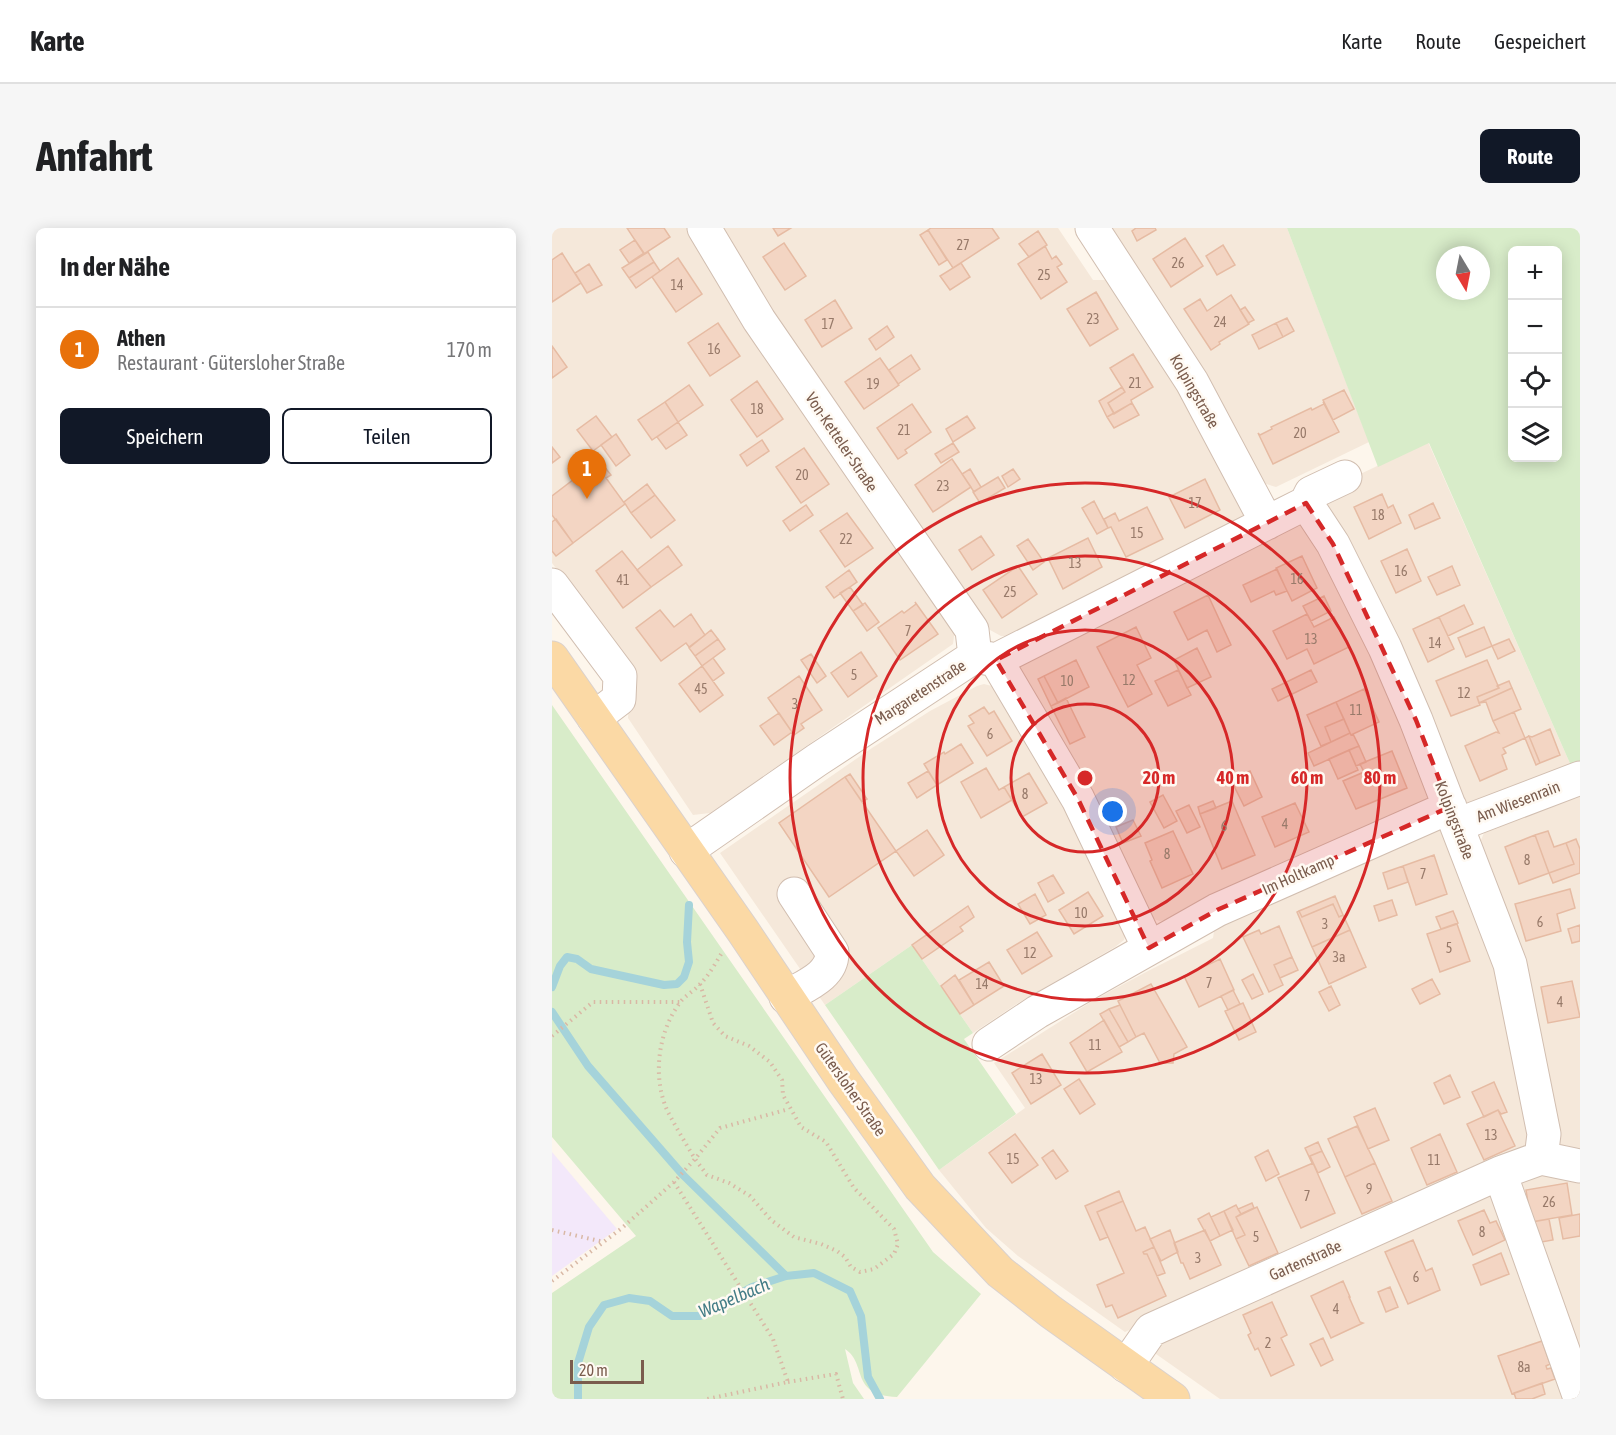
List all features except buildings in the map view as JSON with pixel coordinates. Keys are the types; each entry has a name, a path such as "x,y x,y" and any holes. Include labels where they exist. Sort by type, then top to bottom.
{"main road":[{"name":"Gütersloher Straße","path":"552,658 920,1187 1000,1272 1051,1312 1173,1399"}],"street":[{"name":"Von-Ketteler-Straße","path":"704,228 759,320 972,630 985,658"},
{"name":"Kolpingstraße","path":"1092,228 1192,382 1267,523"},
{"path":"1267,523 1306,503 1311,493 1345,477"},
{"name":"Kolpingstraße","path":"1306,503 1333,544 1385,648 1416,720 1510,964 1544,1134 1541,1158"},
{"name":"Margaretenstraße","path":"686,851 818,760 985,658 1267,523"},
{"path":"552,585 620,675 619,699 594,718"},
{"path":"985,658 1078,799 1149,948"},
{"name":"Am Wiesenrain","path":"1453,816 1580,778"},
{"name":"Im Holtkamp","path":"989,1044 1037,1012 1218,910 1453,816"},
{"path":"786,997 827,971 832,960 832,952 794,894"},
{"path":"1541,1158 1580,1166"},
{"name":"Gartenstraße","path":"1126,1366 1151,1330 1500,1173 1541,1158"},
{"path":"1500,1173 1580,1398"}],"path":[{"path":"700,984 713,1023 725,1036 749,1046 770,1062 782,1080 783,1095 789,1109 801,1127 826,1142 854,1188 894,1229 898,1244 894,1254 874,1269 860,1272 851,1268 845,1257 837,1251 794,1237 771,1220 750,1196 729,1183 707,1175 668,1113 660,1076 661,1044 670,1019 680,1002 700,984 723,951 743,931"},
{"path":"552,1036 593,1002 680,1002"},
{"path":"552,1281 605,1242 674,1182 720,1128 789,1109"},
{"path":"674,1182 773,1339 788,1382"},
{"path":"552,1230 605,1242"},
{"path":"707,1399 836,1374 843,1399"}],"highlighted area":[{"path":"1306,503 1333,544 1416,720 1450,807 1217,910 1149,948 1078,799 996,660"}],"shaded area":[{"path":"552,228 689,228 955,629 953,644 710,813 693,815 628,718 631,669 552,563"},
{"path":"721,228 1058,228 1093,280 1114,280 1180,390 1244,512 1242,520 1013,636 1001,636 990,630 774,316"},
{"path":"1106,228 1287,228 1369,442 1276,487 1260,482"},
{"path":"1428,442 1572,768 1473,805 1462,797 1327,506 1326,498 1337,485"},
{"path":"1300,526 1307,528 1342,590 1431,794 1428,801 1167,920 1153,919 1019,672 1021,665"},
{"path":"984,684 998,691 1066,805 1126,932 1124,940 1018,1003 973,1033 912,945 825,1005 720,853 872,748 930,711"},
{"path":"1580,793 1580,1157 1558,1146 1481,840 1489,829"},
{"path":"1438,829 1446,831 1496,970 1530,1137 1525,1151 1125,1332 1018,1256 986,1228 939,1170 1025,1108 994,1063 1094,1000 1213,938 1215,925"},
{"path":"552,1152 617,1229 552,1276"},
{"path":"1547,1170 1580,1177 1580,1372 1517,1181"},
{"path":"1487,1189 1501,1195 1574,1399 1220,1399 1156,1354 1155,1347 1158,1341"}],"green space":[{"path":"1287,228 1580,228 1580,765 1572,768 1429,443 1378,467"},
{"path":"552,705 933,1252 981,1294 897,1397 872,1391 862,1378 852,1355 845,1349 853,1383 864,1399 552,1399 552,1293 636,1236 552,1137"},
{"path":"912,945 973,1033 964,1039 1016,1114 939,1170 825,1005"}],"waterway":[{"path":"552,987 560,966 567,957 577,959 591,969 664,985 677,984 684,977 689,962 687,942 689,905"},
{"path":"552,1012 588,1066 683,1175 786,1276"},
{"name":"Wapelbach","path":"578,1399 578,1363 589,1327 604,1305 629,1298 650,1301 672,1316 700,1316 752,1287 786,1276 814,1273 850,1291 861,1316 868,1377 880,1399"}],"place":[{"name":"Athen","path":"587,499"}]}
